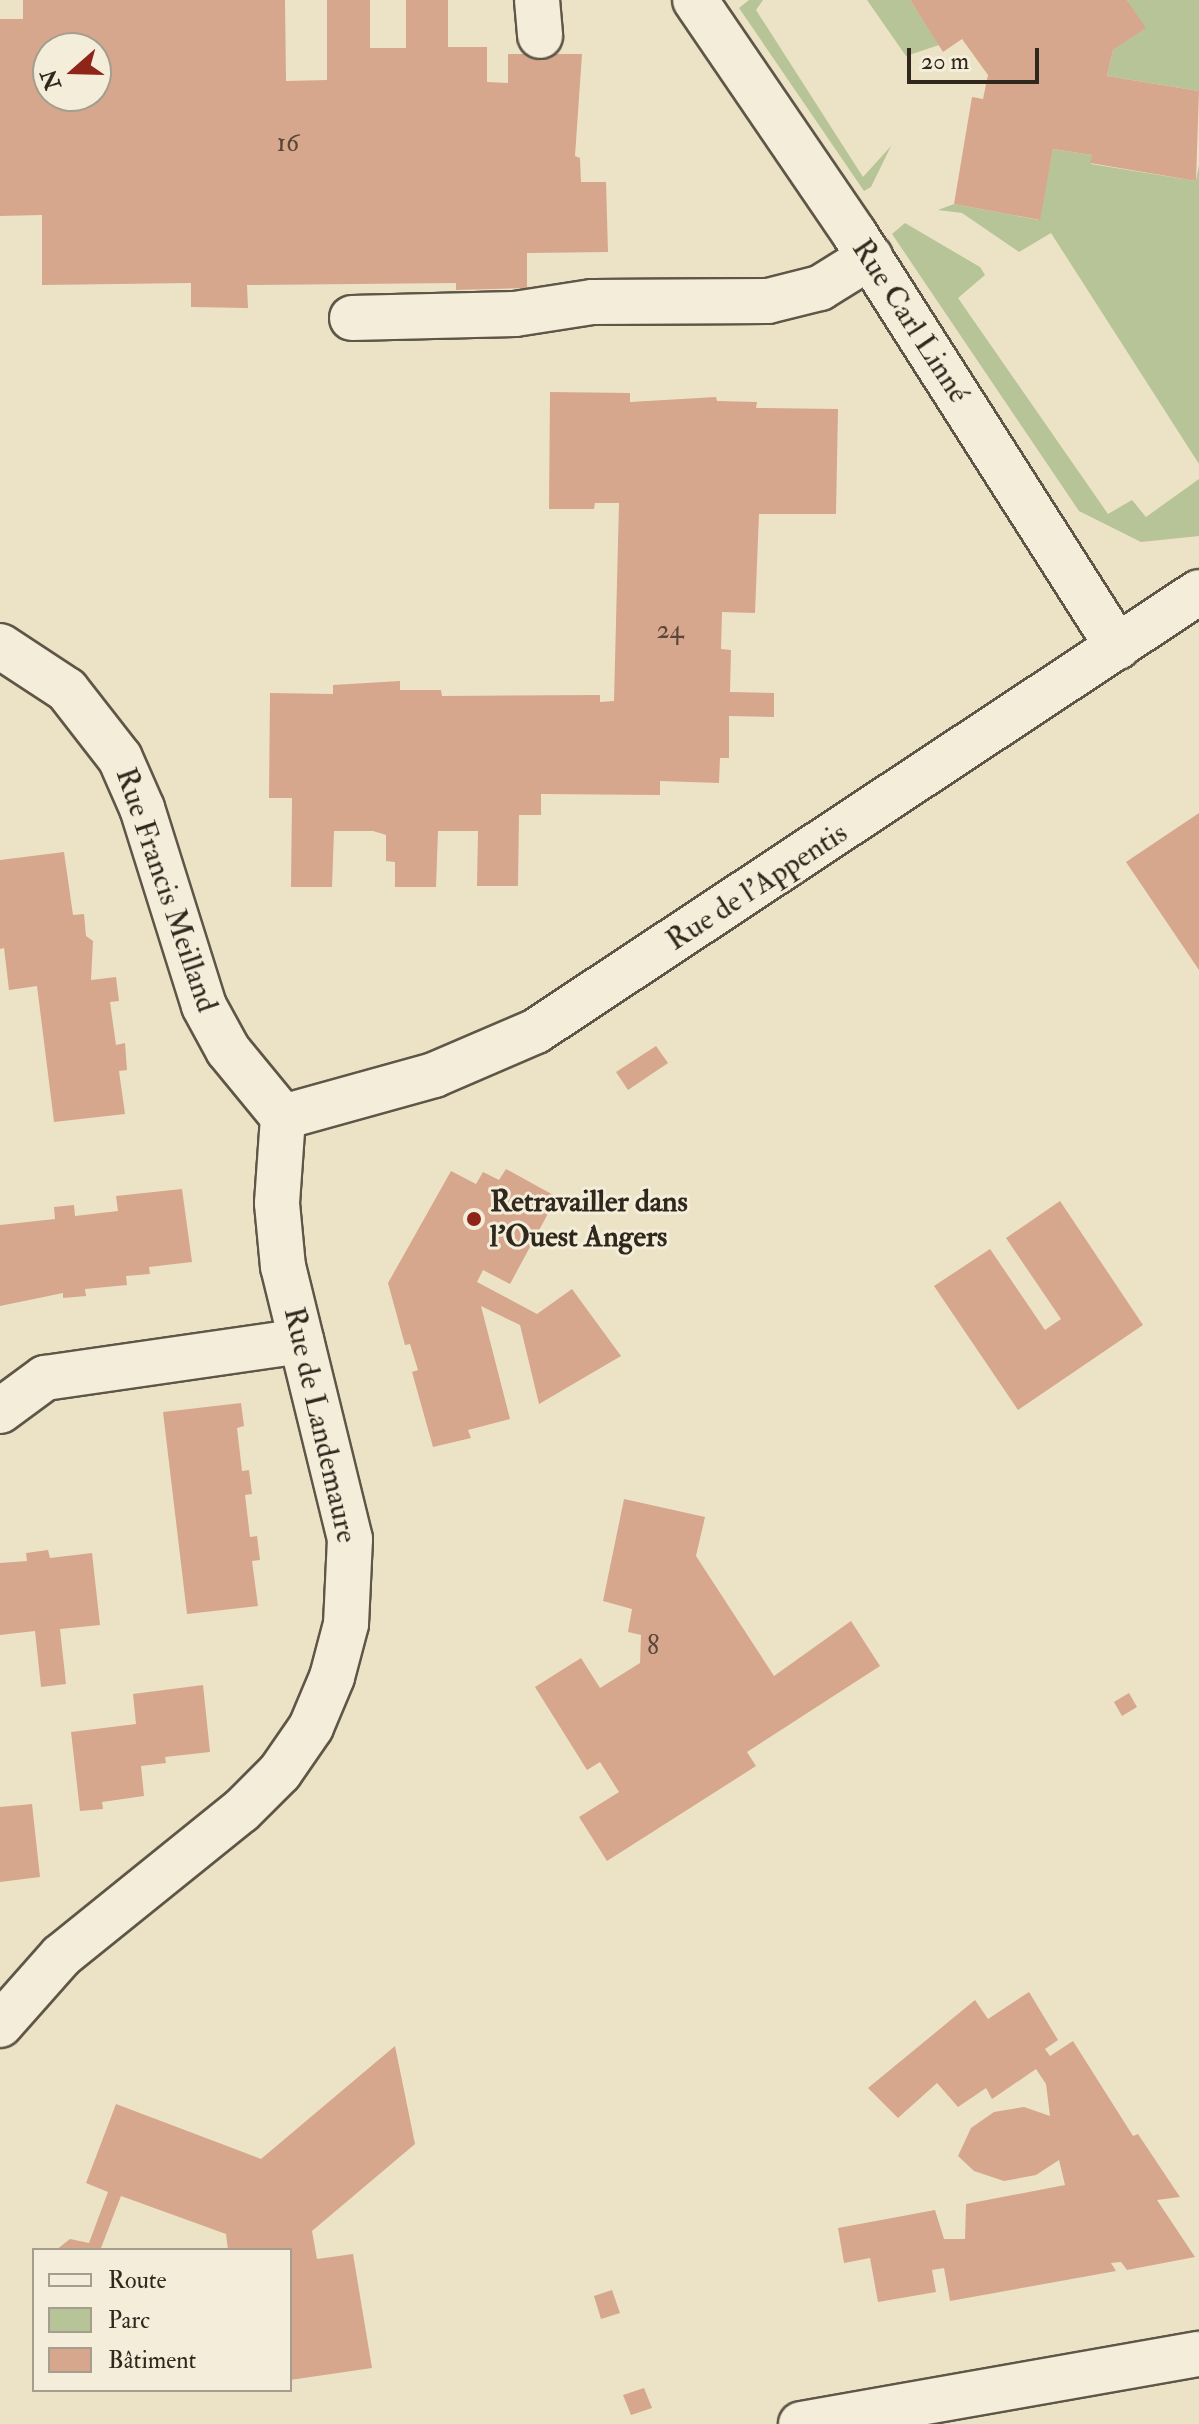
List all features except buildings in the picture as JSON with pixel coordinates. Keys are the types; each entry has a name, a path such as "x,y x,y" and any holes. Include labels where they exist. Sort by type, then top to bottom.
{"street":[{"name":"Rue Carl Linné","path":"695,0 870,257 1118,647"},
{"path":"352,318 515,314 592,302 768,301 820,288 870,257"},
{"name":"Rue de l'Appentis","path":"283,1117 434,1075 536,1031 1199,592"},
{"name":"Rue Francis Meilland","path":"0,646 67,690 120,758 142,808 204,1006 228,1050 283,1117"},
{"name":"Rue de Landemaure","path":"0,2025 61,1956 250,1802 280,1772 323,1704 346,1624 350,1539 277,1230 283,1117"},
{"path":"0,1411 45,1378 301,1341"},
{"path":"801,2424 1199,2354"}],"green space":[{"path":"749,0 763,0 756,10 863,177 891,146 871,187 864,191 739,8"},
{"path":"867,0 910,0 939,45 906,56"},
{"path":"1127,0 1199,0 1199,91 1107,76 1113,50 1145,28"},
{"path":"1053,149 1092,155 1091,164 1196,181 1199,165 1199,464 1051,233 1019,252 962,213 938,210 954,204 1039,220"},
{"path":"905,223 980,267 985,275 958,298 1108,514 1132,500 1146,517 1199,479 1199,536 1141,542 1079,511 892,234"}],"place":[{"name":"Retravailler dans l'Ouest Angers","path":"474,1219"}]}
